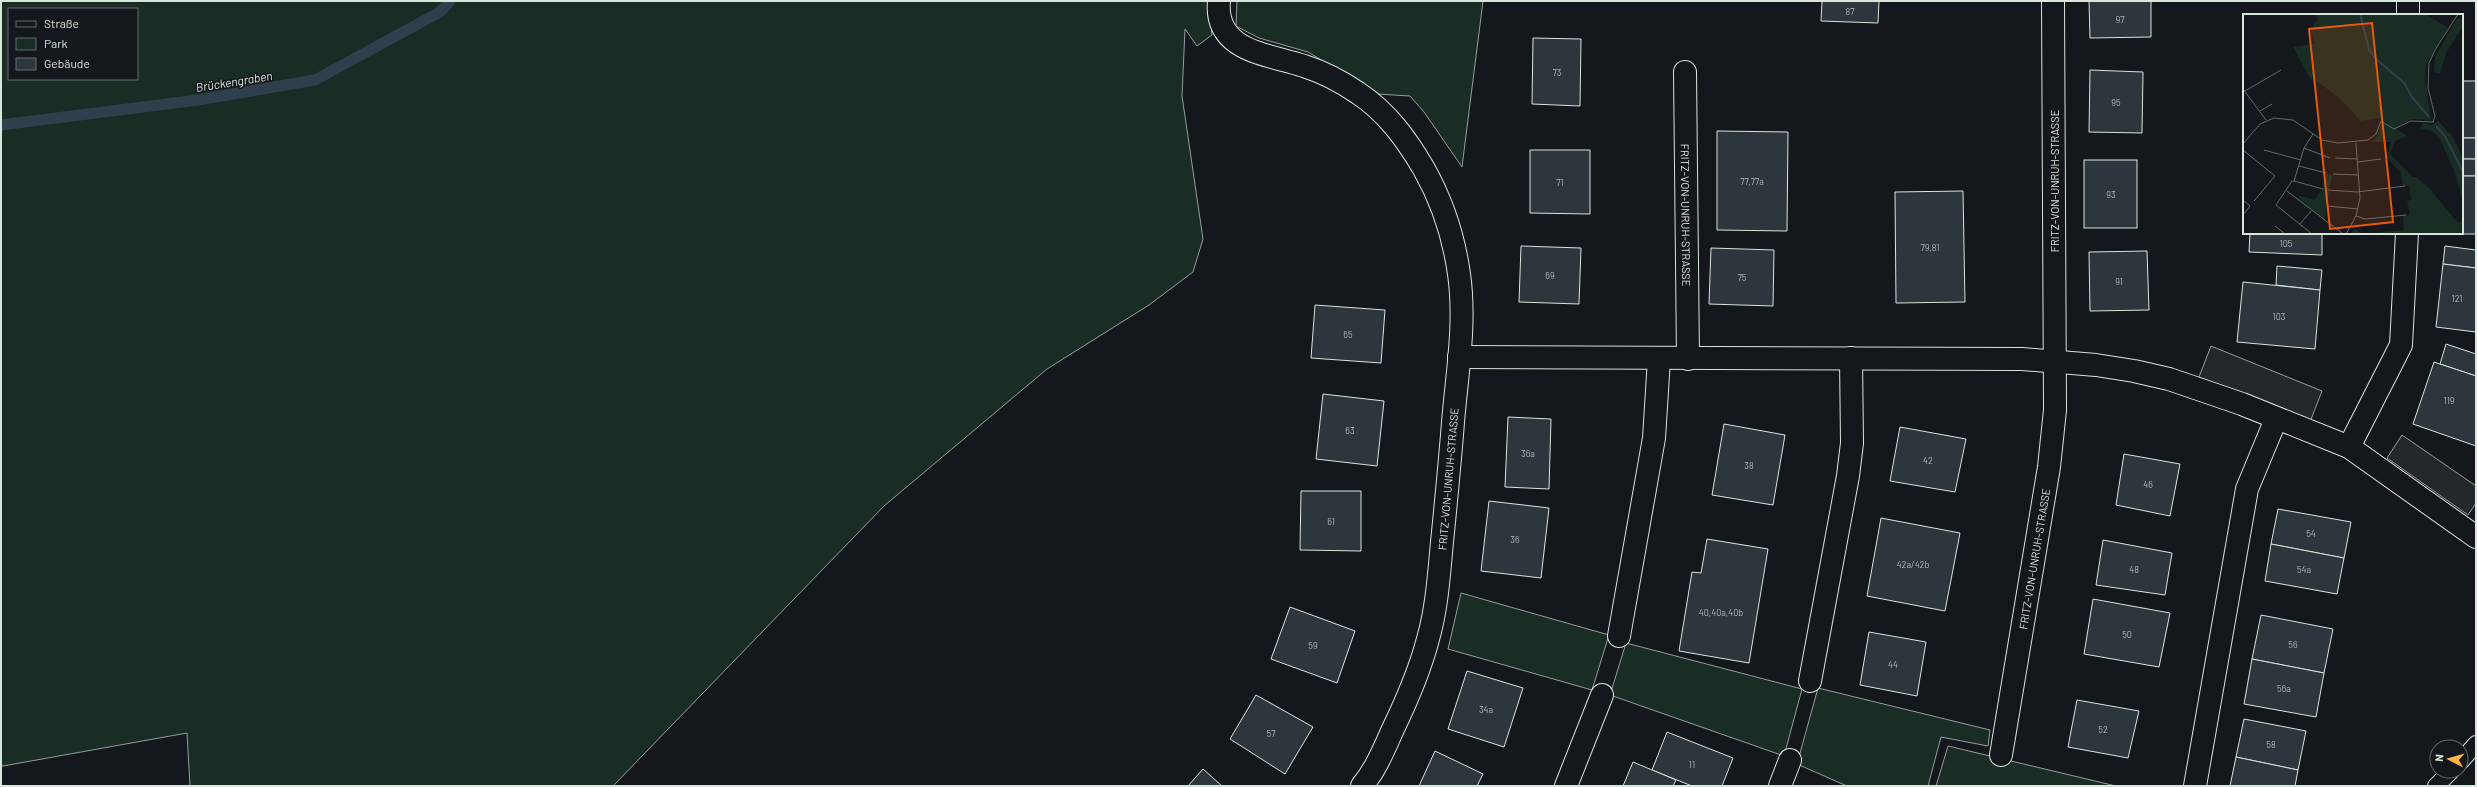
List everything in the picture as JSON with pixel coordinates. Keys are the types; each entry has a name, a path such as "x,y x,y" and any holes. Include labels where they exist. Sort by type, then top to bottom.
{"street":[{"name":"FRITZ-VON-UNRUH-STRASSE","path":"1219,1 1219,19 1225,33 1236,43 1263,55 1307,67 1344,84 1374,105 1400,132 1425,170 1441,205 1453,241 1459,276 1459,357 1439,580 1428,638 1405,705 1372,774 1362,786"},
{"name":"FRITZ-VON-UNRUH-STRASSE","path":"2001,755 2049,467 2055,410 2053,1"},
{"path":"2408,1 2408,14"},
{"name":"FRITZ-VON-UNRUH-STRASSE","path":"1685,72 1688,359"},
{"path":"2350,446 2401,346 2407,234"},
{"path":"1459,357 1660,359 1981,358 2055,361 2096,365 2169,379 2242,404 2276,419 2350,446 2476,538"},
{"path":"1810,681 1848,476 1852,443 1851,358"},
{"path":"1619,636 1654,438 1660,359"},
{"path":"2195,786 2247,489 2276,419"},
{"path":"1566,786 1602,695"},
{"path":"1780,786 1790,760"}],"lane":[{"path":"2469,752 2476,744"}],"green space":[{"path":"1,1 1209,1 1212,35 1197,46 1185,29 1182,96 1203,239 1193,272 1149,305 1047,369 884,506 613,786 190,786 187,733 3,766 1,765"},
{"path":"1237,1 1483,1 1462,167 1424,112 1410,96 1377,94 1308,52 1259,38 1236,26"},
{"path":"1461,593 1609,635 1592,690 1448,649"},
{"path":"1626,643 1802,689 1784,756 1610,695"},
{"path":"1818,688 1990,730 1988,746 1941,737 1928,786 1847,786 1797,764"},
{"path":"1948,746 2116,786 1936,786"}],"shaded area":[{"path":"2211,346 2322,391 2310,422 2199,377"},
{"path":"2402,435 2476,486 2476,503 2468,515 2387,458"}],"building":[{"path":"1822,1 1879,1 1878,23 1821,21"},
{"path":"2089,1 2151,1 2151,37 2090,38"},
{"path":"1533,38 1581,39 1580,106 1532,104"},
{"path":"2090,70 2143,72 2142,133 2089,132"},
{"path":"2463,81 2476,81 2476,138 2463,138"},
{"path":"1717,131 1788,132 1787,231 1717,230"},
{"path":"2463,138 2476,138 2476,159 2463,159"},
{"path":"1530,150 1590,150 1590,214 1530,213"},
{"path":"2463,159 2476,159 2476,176 2463,176"},
{"path":"2084,160 2137,160 2137,228 2084,228"},
{"path":"2463,176 2476,176 2476,234 2463,234"},
{"path":"1963,191 1965,302 1896,303 1895,192"},
{"path":"2250,234 2322,234 2322,255 2249,252"},
{"path":"1521,246 1581,248 1579,304 1519,302"},
{"path":"2445,246 2476,250 2476,268 2443,264"},
{"path":"1711,248 1774,250 1773,306 1709,304"},
{"path":"2147,251 2149,310 2090,311 2089,252"},
{"path":"2443,264 2476,268 2476,332 2436,327"},
{"path":"2277,266 2322,270 2320,290 2276,285"},
{"path":"2243,282 2320,290 2315,349 2237,342"},
{"path":"1315,305 1385,310 1381,363 1311,358"},
{"path":"2446,344 2476,354 2476,376 2440,364"},
{"path":"2434,362 2476,376 2476,446 2413,424"},
{"path":"1323,394 1384,401 1377,466 1316,459"},
{"path":"1508,417 1551,419 1549,489 1505,487"},
{"path":"1724,424 1785,435 1773,505 1712,495"},
{"path":"1900,427 1966,439 1955,492 1890,481"},
{"path":"2124,454 2180,464 2170,516 2116,505"},
{"path":"1301,491 1361,491 1361,551 1300,550"},
{"path":"1489,501 1549,508 1541,578 1481,571"},
{"path":"2278,509 2351,522 2344,558 2271,544"},
{"path":"1881,518 1960,533 1945,611 1867,596"},
{"path":"1707,539 1768,549 1749,663 1679,651 1692,572 1701,573"},
{"path":"2103,540 2172,553 2165,595 2096,585"},
{"path":"2271,544 2344,558 2337,594 2265,581"},
{"path":"2093,599 2170,613 2159,667 2084,654"},
{"path":"1290,607 1355,631 1337,683 1271,659"},
{"path":"2261,615 2333,629 2324,673 2252,659"},
{"path":"1869,632 1926,642 1917,696 1860,685"},
{"path":"2252,659 2324,673 2316,717 2244,704"},
{"path":"1467,671 1523,688 1504,747 1448,729"},
{"path":"1256,695 1313,727 1285,774 1230,739"},
{"path":"2077,700 2139,711 2128,758 2068,747"},
{"path":"2244,719 2306,731 2298,770 2236,757"},
{"path":"1667,732 1733,758 1722,786 1692,786 1652,770"},
{"path":"1435,751 1483,774 1477,786 1419,786"},
{"path":"2236,757 2298,770 2295,786 2230,786"},
{"path":"1633,762 1676,780 1673,786 1623,786"},
{"path":"1203,769 1222,786 1188,786"}],"waterway":[{"name":"Brückengraben","path":"1,125 198,100 315,80 440,12 450,1"}]}
